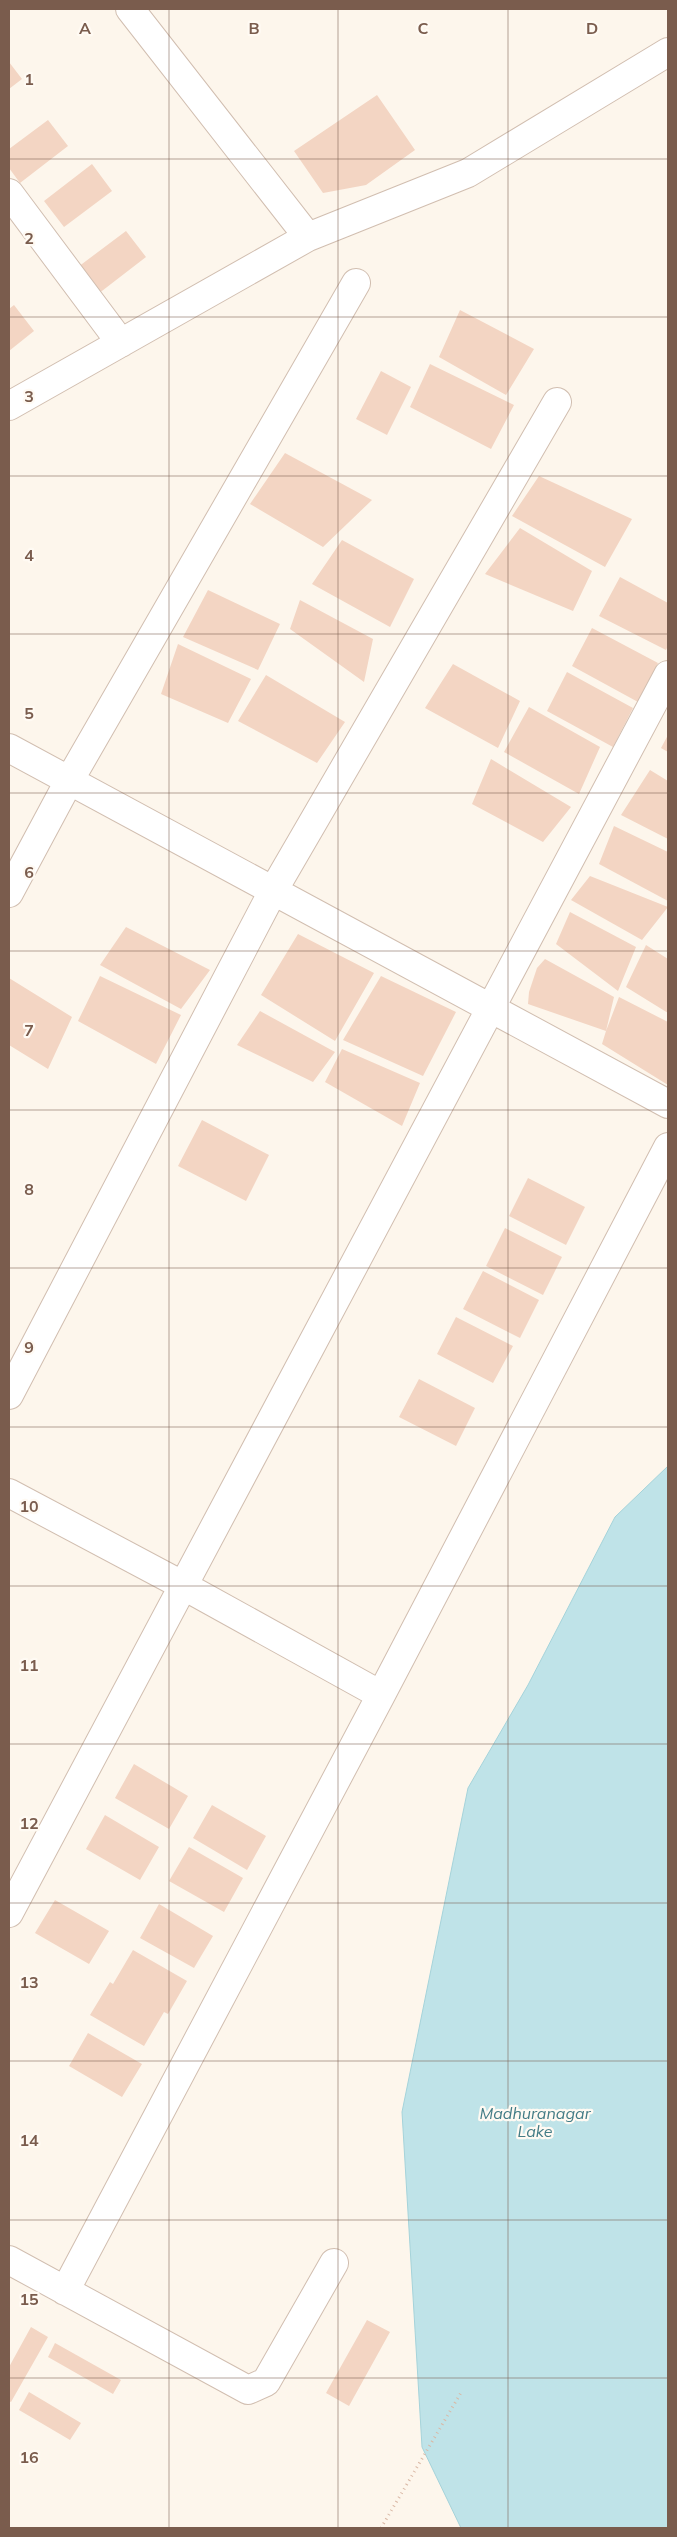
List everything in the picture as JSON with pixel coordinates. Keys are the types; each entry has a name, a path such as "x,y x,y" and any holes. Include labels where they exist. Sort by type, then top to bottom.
{"street":[{"path":"130,9 308,237"},
{"path":"9,406 308,237 468,173 668,52"},
{"path":"9,193 121,343"},
{"path":"9,894 69,780 356,283"},
{"path":"9,1395 274,891 557,402"},
{"path":"9,1913 668,675"},
{"path":"9,748 668,1104"},
{"path":"65,2291 381,1695 668,1147"},
{"path":"9,1493 184,1586 381,1695"},
{"path":"9,2260 248,2390 266,2382 334,2263"}],"path":[{"path":"381,2528 462,2391"}],"water":[{"name":"Madhuranagar Lake","path":"668,1466 668,2528 461,2528 422,2447 402,2112 468,1788 528,1685 615,1517"}],"building":[{"path":"9,62 22,79 9,89"},
{"path":"377,95 415,150 366,185 323,193 294,151"},
{"path":"48,120 68,146 20,183 9,168 9,149"},
{"path":"92,164 112,191 64,227 44,201"},
{"path":"126,231 146,257 98,294 78,267"},
{"path":"14,305 34,331 9,351 9,309"},
{"path":"460,310 534,349 506,395 439,357"},
{"path":"430,364 514,405 491,449 410,407"},
{"path":"381,371 411,387 387,435 356,419"},
{"path":"285,453 372,500 323,547 250,504"},
{"path":"539,476 632,519 605,567 512,516"},
{"path":"520,528 592,571 573,611 485,574"},
{"path":"342,540 414,579 390,627 312,584"},
{"path":"620,577 668,603 668,646 666,650 599,616"},
{"path":"208,590 280,624 258,670 183,637"},
{"path":"300,600 373,639 364,682 290,629"},
{"path":"592,628 658,663 638,702 572,666"},
{"path":"178,644 251,679 228,723 161,694"},
{"path":"453,664 520,701 498,748 425,708"},
{"path":"567,672 633,708 613,747 547,711"},
{"path":"266,675 345,722 317,763 238,721"},
{"path":"529,707 600,747 579,794 504,752"},
{"path":"668,735 668,752 661,748"},
{"path":"491,759 571,807 543,842 472,804"},
{"path":"650,770 668,781 668,839 621,815"},
{"path":"614,826 668,852 668,901 599,864"},
{"path":"590,876 668,907 642,940 571,900"},
{"path":"570,912 636,947 618,991 556,944"},
{"path":"126,927 210,970 181,1009 100,965"},
{"path":"298,934 374,973 335,1041 261,995"},
{"path":"646,945 668,959 668,1013 626,987"},
{"path":"545,959 614,997 606,1031 528,1004 529,992 537,968"},
{"path":"100,976 181,1015 156,1064 78,1021"},
{"path":"381,976 456,1012 423,1076 343,1040"},
{"path":"9,978 72,1017 48,1069 9,1045"},
{"path":"619,997 668,1022 668,1085 602,1044"},
{"path":"260,1011 335,1052 313,1082 237,1045"},
{"path":"342,1049 420,1083 402,1126 325,1082"},
{"path":"202,1120 269,1155 246,1201 178,1166"},
{"path":"528,1178 585,1207 566,1245 509,1216"},
{"path":"505,1228 562,1257 543,1295 486,1266"},
{"path":"483,1271 539,1300 520,1338 463,1309"},
{"path":"456,1317 513,1346 493,1383 437,1354"},
{"path":"419,1379 475,1408 456,1446 399,1417"},
{"path":"134,1764 188,1796 169,1829 115,1798"},
{"path":"212,1805 266,1836 247,1870 193,1838"},
{"path":"105,1815 159,1847 140,1880 86,1849"},
{"path":"189,1847 243,1878 224,1912 169,1881"},
{"path":"55,1900 109,1931 89,1964 35,1933"},
{"path":"159,1904 213,1936 194,1968 140,1938"},
{"path":"133,1950 187,1981 168,2014 164,2012 144,2046 90,2015 110,1982 113,1984"},
{"path":"88,2033 142,2064 122,2097 69,2066"},
{"path":"367,2320 390,2332 349,2406 326,2393"},
{"path":"31,2327 48,2337 11,2402 9,2401 9,2367"},
{"path":"55,2343 121,2380 113,2394 48,2357"},
{"path":"29,2392 81,2423 70,2440 19,2410"}]}
